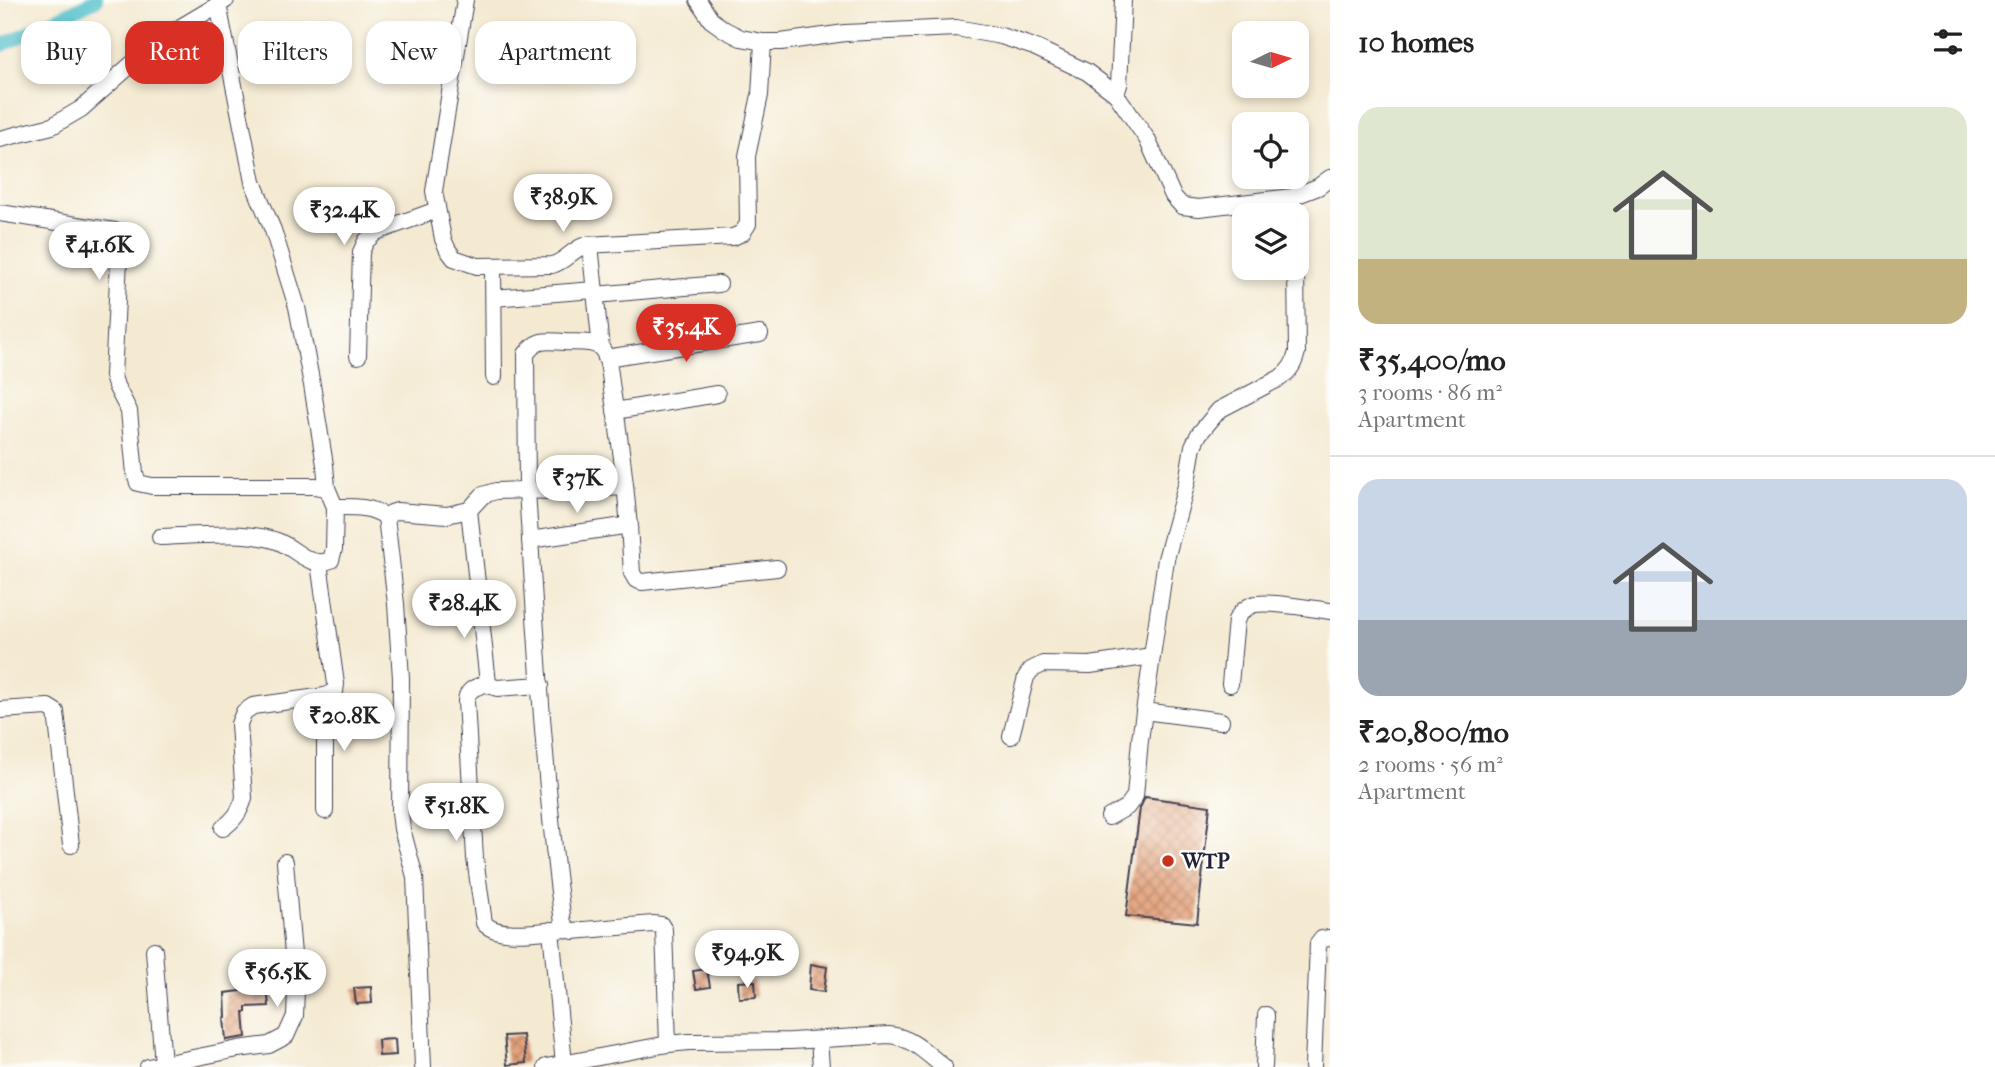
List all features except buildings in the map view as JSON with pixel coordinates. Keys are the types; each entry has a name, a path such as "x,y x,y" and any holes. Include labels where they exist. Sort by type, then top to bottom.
{"street":[{"path":"465,0 434,191 447,250 454,258 477,266 552,265 562,262 573,250 590,245 733,237 743,233 748,223 747,156 760,95 763,42"},
{"path":"698,0 712,20 725,30 741,38 763,42 885,30 956,28 981,31 1034,47 1087,72 1116,94 1147,139 1173,196 1182,206 1199,208 1292,197 1318,187 1330,178"},
{"path":"1116,94 1119,85 1123,0"},
{"path":"0,139 52,127 81,109 142,55 222,2 253,182 273,230 297,307 326,465 327,488 335,507 334,549 331,560 315,563 279,542 262,537 160,537"},
{"path":"1292,197 1293,203"},
{"path":"358,356 361,252 366,242 376,232 437,210"},
{"path":"0,213 99,228 115,231 118,235 120,241 113,376 129,411 138,483 152,486 291,484 327,488"},
{"path":"590,245 603,353 615,411 630,525 632,573 636,580 642,582 776,568"},
{"path":"494,266 494,377"},
{"path":"1109,817 1127,807 1135,796 1144,711 1166,559 1187,482 1193,446 1199,434 1219,410 1280,378 1288,373 1294,364 1297,352 1296,280"},
{"path":"494,298 719,284"},
{"path":"564,1064 559,930 563,923 530,540 526,354 534,343 545,341 593,344 603,353 760,334"},
{"path":"615,411 717,394"},
{"path":"386,517 397,511 447,515 469,510 483,495 496,491 625,487"},
{"path":"335,507 363,507 386,517 401,678 400,812 415,877 423,1067"},
{"path":"469,510 488,683 497,688 541,685"},
{"path":"530,540 630,525"},
{"path":"223,828 234,820 244,798 239,724 244,712 253,706 325,696 335,692 319,563"},
{"path":"1230,684 1236,620 1246,608 1258,604 1330,611"},
{"path":"1011,736 1026,677 1036,666 1100,664 1152,656"},
{"path":"488,683 466,694 475,858 484,923 497,932 511,933 573,931 653,923 661,925 664,930 668,1044"},
{"path":"325,696 326,811"},
{"path":"0,710 48,707 56,712 71,845"},
{"path":"1144,711 1221,721"},
{"path":"154,950 156,1065 270,1045 286,1036 295,1016 296,989 285,862"},
{"path":"1313,1067 1318,943 1322,939 1330,938"},
{"path":"1264,1067 1266,1016"},
{"path":"546,1067 689,1042 819,1040 890,1035 910,1040 944,1067"},
{"path":"819,1040 821,1067"}],"waterway":[{"path":"0,46 96,0"}],"place":[{"name":"WTP","path":"1168,861"}]}
